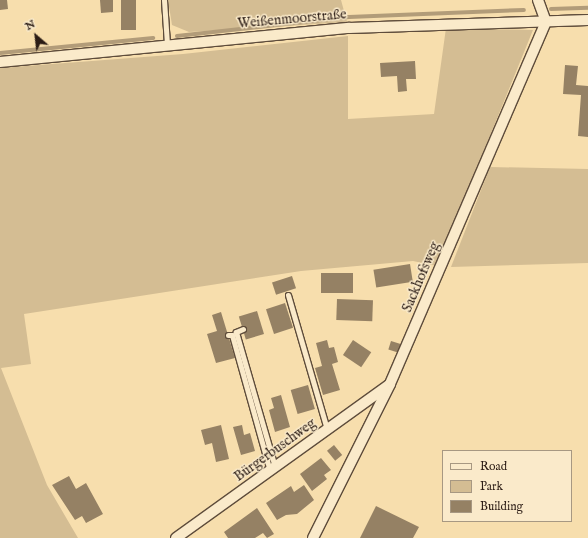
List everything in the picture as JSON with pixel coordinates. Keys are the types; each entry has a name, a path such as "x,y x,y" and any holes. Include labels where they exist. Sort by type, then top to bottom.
{"street":[{"path":"538,0 546,22"},
{"name":"Weißenmoorstraße","path":"0,62 167,44 349,28 588,20"},
{"name":"Sackhofsweg","path":"312,538 390,384 546,22"},
{"name":"Bürgerbuschweg","path":"176,538 390,384"}],"lane":[{"path":"164,0 167,44"},
{"path":"288,294 327,429"},
{"path":"243,329 236,332 272,469"},
{"path":"228,335 232,335 272,469"}],"green space":[{"path":"168,0 341,0 347,22 189,32 172,25"},
{"path":"446,28 533,30 437,266 413,261 301,271 24,314 31,364 1,368 47,485 78,538 0,538 0,68 183,54 348,36 348,119 434,114"},
{"path":"490,167 588,169 588,263 451,267"}],"building":[{"path":"0,0 7,0 8,9 0,10"},
{"path":"100,0 113,0 113,12 101,13"},
{"path":"121,0 136,0 136,30 121,30"},
{"path":"415,61 416,79 406,79 407,91 398,92 397,76 381,77 380,63"},
{"path":"565,65 578,66 576,85 588,86 588,137 578,136 581,95 563,94"},
{"path":"410,264 413,282 376,288 373,270"},
{"path":"321,273 353,273 353,293 321,293"},
{"path":"292,276 296,288 276,295 272,282"},
{"path":"337,299 373,300 372,321 336,320"},
{"path":"285,303 293,328 274,334 266,309"},
{"path":"257,311 264,334 246,340 239,317"},
{"path":"221,312 235,358 216,363 207,334 217,331 212,315"},
{"path":"327,340 329,348 334,347 338,362 332,364 340,390 323,395 315,368 322,366 316,343"},
{"path":"353,340 371,352 361,367 343,355"},
{"path":"391,341 401,344 398,353 388,350"},
{"path":"308,385 315,409 298,414 291,390"},
{"path":"281,395 290,427 275,432 269,410 274,408 271,398"},
{"path":"221,425 229,459 216,462 212,443 205,445 201,430"},
{"path":"242,425 244,435 250,433 255,451 241,455 233,427"},
{"path":"334,445 342,455 335,461 327,451"},
{"path":"321,458 331,470 324,475 327,479 312,491 300,474"},
{"path":"69,476 76,489 86,483 103,514 86,523 82,516 75,520 52,485"},
{"path":"304,485 314,500 297,514 286,515 277,520 266,503 291,486 294,492"},
{"path":"376,506 419,527 413,538 360,538"},
{"path":"257,508 274,534 267,538 263,533 255,538 228,538 224,532"}],"waterway":[{"path":"551,9 588,8"},
{"path":"177,36 349,17 524,10"},
{"path":"0,53 153,38"}]}
